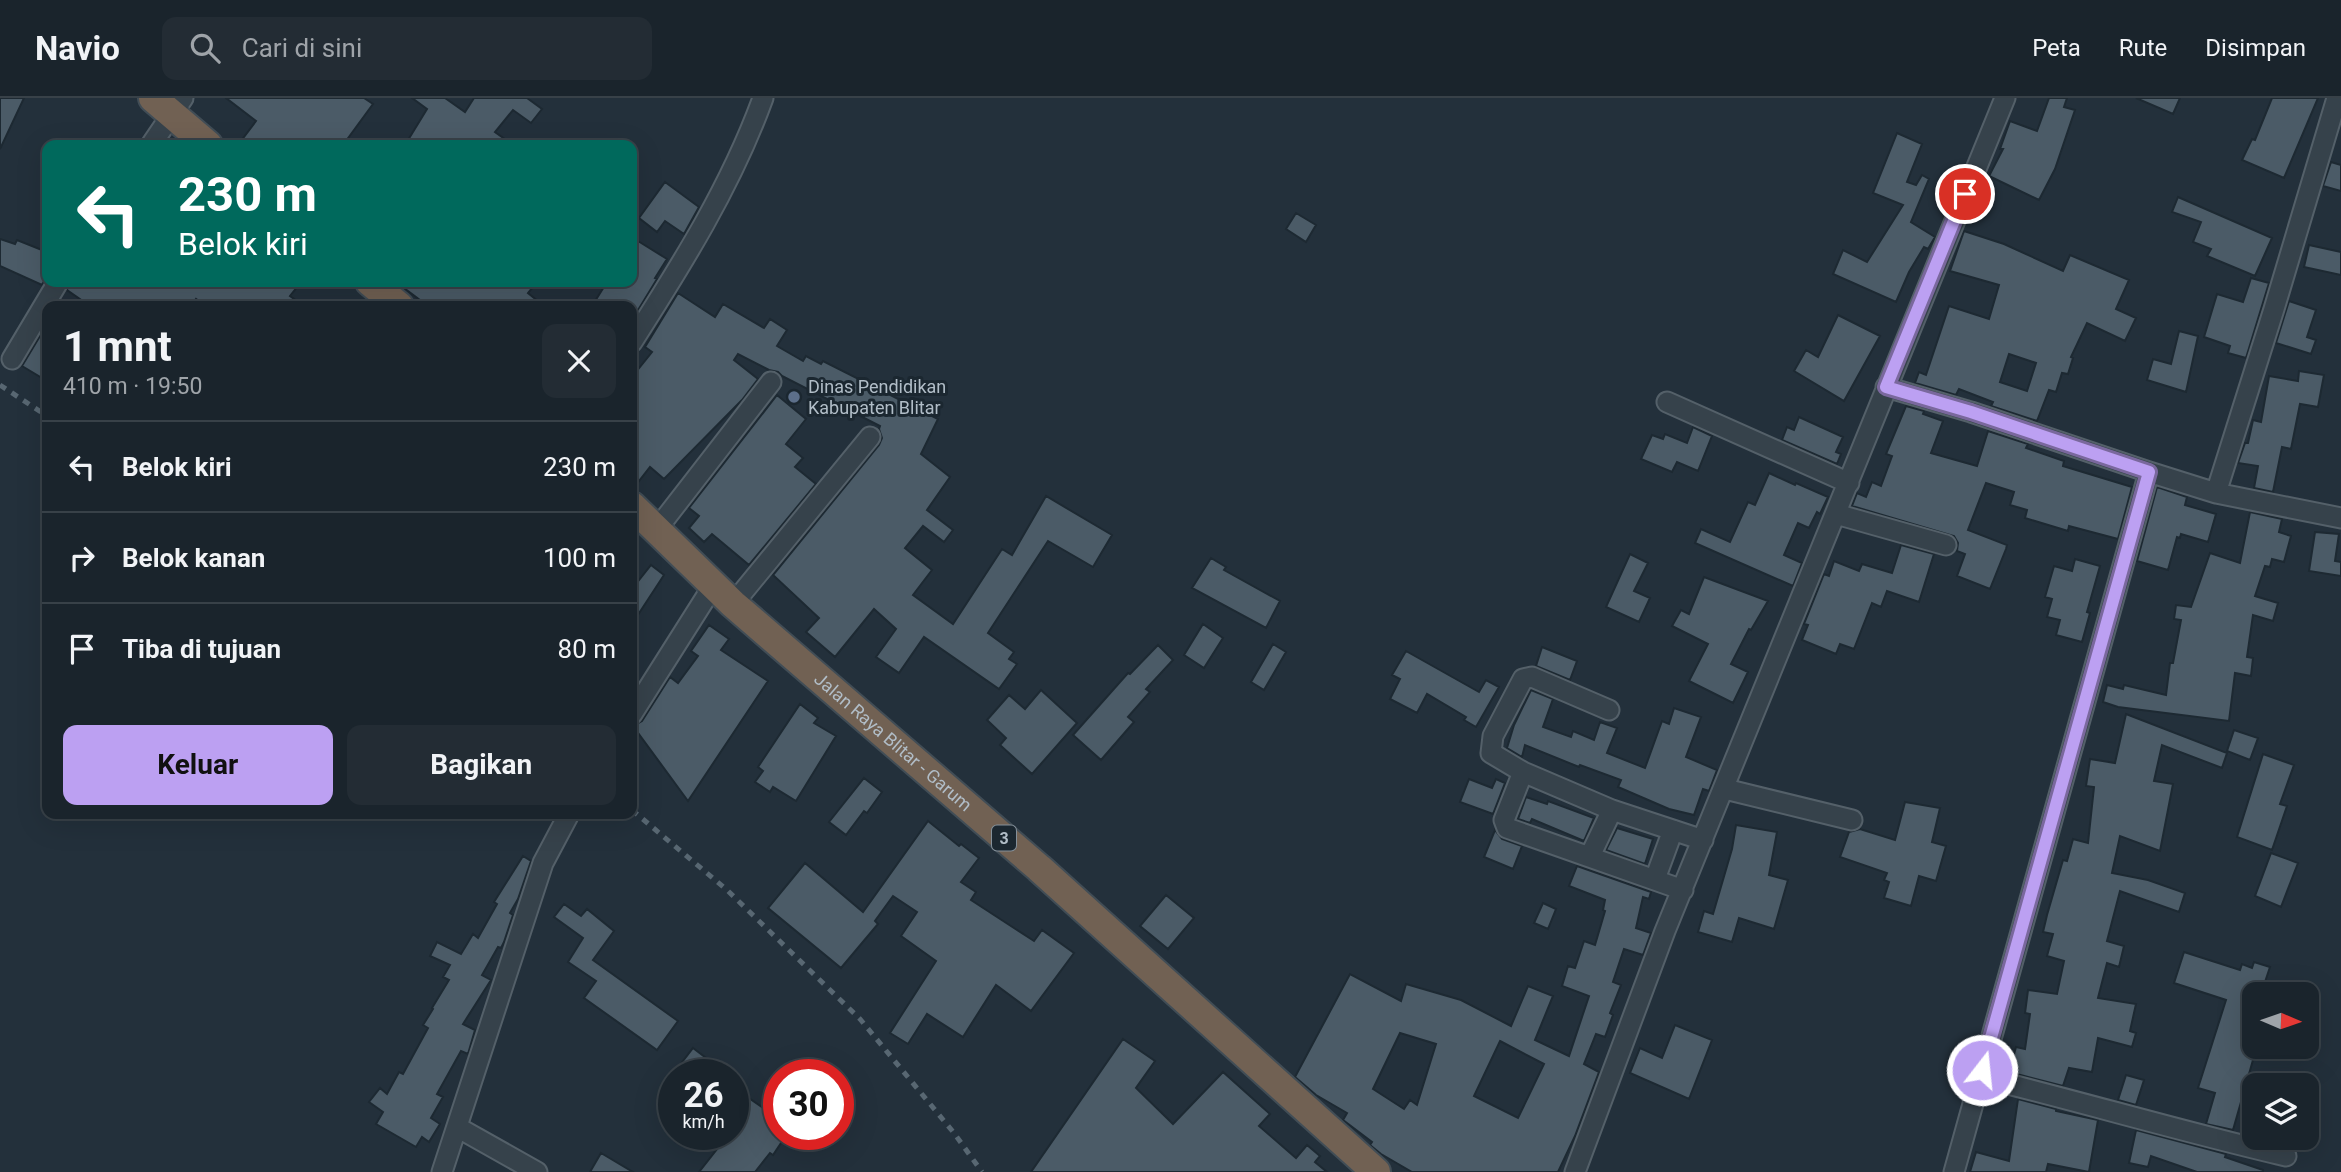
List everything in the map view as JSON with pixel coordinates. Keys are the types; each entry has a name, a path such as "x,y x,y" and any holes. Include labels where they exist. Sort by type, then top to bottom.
{"highway":[{"path":"170,104 203,140"},
{"path":"376,287 393,301"},
{"name":"Jalan Raya Blitar - Garum","path":"637,511 723,595 1039,868 1376,1172"}],"street":[{"path":"637,334 726,187 747,143 763,98"},
{"path":"1575,1172 1662,939 2005,98"},
{"path":"2216,492 2337,98"},
{"path":"153,140 170,104"},
{"path":"12,359 42,319"},
{"path":"657,529 771,382"},
{"path":"1886,387 2216,492 2341,518"},
{"path":"1667,402 1849,483"},
{"path":"637,707 723,595 870,437"},
{"path":"1954,1172 2149,472"},
{"path":"1836,514 1946,545"},
{"path":"1609,710 1532,677 1523,679 1493,736 1491,747 1495,757 1523,772 1612,810 1703,840"},
{"path":"1523,772 1504,820 1505,826 1510,830 1683,890"},
{"path":"1725,789 1852,820"},
{"path":"1590,856 1612,810"},
{"path":"442,1172 542,863 566,819"},
{"path":"1655,879 1673,830"},
{"path":"1980,1077 2286,1156"},
{"path":"457,1127 537,1172"}],"building":[{"path":"0,98 24,98 0,149"},
{"path":"226,98 364,98 373,104 347,140 242,140 256,121"},
{"path":"412,98 445,98 465,112 474,98 527,98 542,109 531,123 513,110 495,132 506,140 408,140 427,109"},
{"path":"2049,98 2067,98 2064,107 2075,110 2055,169 2039,200 1989,176 2003,149 2000,149 2010,121 2037,131"},
{"path":"2136,98 2180,98 2173,114"},
{"path":"2272,98 2318,98 2284,178 2242,160 2252,139 2255,140"},
{"path":"1897,133 1922,144 1907,182 1916,185 1922,175 1929,179 1911,222 1935,237 1928,249 1924,247 1909,272 1896,302 1833,274 1843,250 1867,262 1903,205 1873,193"},
{"path":"2331,162 2341,165 2341,191 2323,186"},
{"path":"665,182 699,207 684,234 665,221 657,232 639,218"},
{"path":"2178,197 2272,238 2255,276 2207,256 2211,249 2193,242 2201,222 2172,212"},
{"path":"1296,213 1316,225 1306,242 1286,229"},
{"path":"1964,231 2004,244 2063,271 2070,255 2129,280 2116,309 2136,318 2125,341 2087,323 2071,357 2073,358 2068,374 2062,373 2056,392 2049,390 2037,421 1991,406 1993,402 1959,389 1956,395 1915,383 1919,372 1926,375 1949,306 1989,319 1999,285 1950,271","holes":["2009,354 2036,363 2027,391 2000,382"]},
{"path":"0,239 15,244 17,240 42,250 42,285 0,266"},
{"path":"637,243 667,259 637,312 637,301 595,301 604,287 637,287"},
{"path":"2309,245 2341,252 2341,275 2304,267"},
{"path":"2251,278 2269,283 2246,358 2228,353 2230,346 2204,337 2217,294 2243,302"},
{"path":"68,287 297,287 290,296 297,301 83,301 67,290"},
{"path":"403,287 533,287 528,293 538,301 421,301"},
{"path":"678,293 715,317 723,304 764,328 770,319 787,330 777,346 803,361 806,356 821,364 823,361 938,419 921,454 950,477 927,510 953,530 944,542 923,526 905,548 932,570 913,595 953,624 1002,549 1012,555 1046,496 1112,535 1093,567 1048,541 988,633 1014,652 1009,659 1017,664 999,689 924,637 899,673 876,657 896,629 874,609 835,657 806,632 819,618 773,575 879,445 882,438 880,426 738,354 734,360 758,379 742,400 664,479 650,467 637,484 637,371 652,352 645,347"},
{"path":"2289,301 2316,310 2307,337 2316,340 2311,354 2276,343"},
{"path":"1838,315 1880,336 1844,401 1794,371 1806,350 1818,357"},
{"path":"2179,331 2198,336 2186,392 2147,380 2153,359 2171,364"},
{"path":"40,336 42,378 22,366"},
{"path":"2299,371 2324,375 2318,407 2300,404 2291,449 2282,447 2273,492 2254,488 2258,466 2238,463 2245,443 2248,443 2253,420 2261,422 2269,376 2298,381"},
{"path":"777,395 806,419 786,444 803,458 795,467 816,484 749,565 712,534 704,542 689,528 699,516 689,508"},
{"path":"1906,406 1924,411 1923,414 1943,421 1931,453 1977,466 1988,431 2028,444 2026,448 2064,461 2063,466 2132,487 2118,539 2069,526 2068,531 2025,518 2027,510 2010,505 2014,492 1986,483 1968,530 2007,545 2006,549 1990,589 1957,576 1965,554 1957,551 1958,543 1954,536 1852,506 1857,493 1866,497 1872,482 1881,486 1892,456 1886,454"},
{"path":"1799,417 1843,437 1836,452 1841,454 1837,464 1782,440 1787,427 1794,430"},
{"path":"1693,427 1712,436 1698,471 1677,462 1672,472 1641,459 1652,435 1663,439 1665,434 1687,443"},
{"path":"1769,473 1828,497 1809,528 1798,523 1784,555 1802,563 1793,586 1695,543 1701,529 1730,542 1748,502 1755,505"},
{"path":"2157,487 2187,497 2185,505 2216,514 2208,542 2181,534 2180,538 2177,537 2168,570 2137,561"},
{"path":"2250,512 2282,519 2279,532 2291,536 2284,562 2272,559 2270,567 2265,566 2255,596 2278,603 2273,621 2253,615 2247,657 2253,658 2251,676 2235,673 2229,721 2118,707 2103,702 2107,685 2123,689 2124,685 2166,695 2170,663 2173,663 2181,620 2174,619 2176,605 2191,607 2210,553 2240,563"},
{"path":"2315,532 2339,534 2335,561 2341,562 2341,576 2309,571"},
{"path":"1901,545 1934,554 1919,602 1887,591 1881,607 1872,603 1854,649 1840,644 1836,654 1802,640 1808,625 1804,624 1824,574 1829,576 1834,561 1859,571 1862,564 1892,573"},
{"path":"1630,554 1648,563 1634,591 1650,598 1639,622 1606,607"},
{"path":"1211,558 1226,567 1224,570 1280,601 1266,628 1192,588"},
{"path":"2075,559 2100,566 2082,642 2056,635 2060,620 2047,617 2052,599 2045,597 2054,566 2072,571"},
{"path":"651,565 664,575 637,616 637,583"},
{"path":"1704,577 1768,601 1751,630 1749,629 1731,664 1748,672 1733,703 1689,681 1708,644 1672,626 1681,610 1689,614"},
{"path":"1203,624 1223,638 1204,668 1184,655"},
{"path":"709,625 729,639 721,650 768,681 688,801 637,731 637,724 642,721 670,677 678,683 698,656 691,651"},
{"path":"1273,644 1286,652 1264,690 1251,682"},
{"path":"1158,645 1173,660 1146,689 1150,692 1128,717 1134,722 1101,760 1073,735 1128,673"},
{"path":"1542,647 1577,661 1570,680 1536,666"},
{"path":"1406,651 1479,692 1486,680 1499,687 1476,727 1464,720 1466,717 1427,694 1417,713 1390,699 1400,679 1392,675"},
{"path":"1041,690 1077,723 1032,774 1000,745 1006,738 987,720 1009,695 1025,709"},
{"path":"1531,690 1553,699 1543,727 1571,737 1573,731 1594,740 1600,722 1617,728 1607,753 1645,768 1662,721 1669,724 1674,708 1701,717 1686,757 1717,770 1709,791 1703,789 1694,815 1669,809 1618,787 1621,780 1580,765 1579,767 1525,745 1522,757 1507,748 1514,725"},
{"path":"800,704 818,718 814,723 836,736 796,801 773,787 770,792 755,782 763,771 758,767"},
{"path":"2126,714 2227,753 2222,768 2162,745 2154,781 2173,784 2160,851 2120,836 2112,873 2148,880 2185,893 2179,912 2120,891 2107,941 2124,946 2119,967 2107,963 2098,998 2136,1004 2130,1031 2136,1033 2132,1047 2098,1038 2092,1072 2069,1068 2063,1086 2009,1072 2016,1047 2025,1049 2030,1014 2025,1013 2028,990 2057,994 2064,961 2047,956 2053,934 2043,932 2047,915 2063,860 2067,861 2073,839 2088,843 2094,787 2086,786 2090,759 2115,763"},
{"path":"2234,730 2258,738 2250,760 2227,751"},
{"path":"2263,754 2294,765 2280,804 2287,806 2272,850 2237,837"},
{"path":"864,778 882,792 846,835 829,822"},
{"path":"1469,779 1492,788 1496,779 1505,783 1493,814 1460,802"},
{"path":"1526,797 1547,804 1548,801 1594,818 1584,841 1532,819 1530,823 1518,819"},
{"path":"1905,802 1940,808 1932,842 1946,846 1936,881 1919,876 1911,906 1884,898 1889,882 1884,880 1887,873 1840,857 1849,832 1860,829 1895,840"},
{"path":"928,821 979,858 961,882 976,892 971,900 1034,941 1042,930 1074,953 1031,1011 996,985 963,1037 927,1014 908,1044 890,1033 936,961 901,936 917,912 893,896 875,921 878,924 841,968 768,908 805,863 863,912"},
{"path":"1736,825 1777,832 1769,875 1788,880 1774,929 1739,918 1732,942 1698,932 1704,911 1713,914 1732,849"},
{"path":"1617,828 1653,839 1645,864 1606,850"},
{"path":"1495,830 1502,839 1522,846 1513,869 1484,857"},
{"path":"2271,853 2298,863 2281,907 2255,896"},
{"path":"523,856 531,861 518,899 510,913 513,915 504,942 501,948 498,947 482,975 491,980 463,1024 475,1030 468,1054 461,1051 437,1094 443,1097 431,1118 440,1124 429,1142 422,1137 416,1147 376,1124 383,1112 369,1102 380,1088 387,1094 399,1072 403,1074 428,1028 423,1025 449,980 443,977 450,965 430,956 437,942 461,954 473,934 478,938 497,904 494,902"},
{"path":"1577,866 1651,892 1649,899 1643,897 1636,928 1651,933 1643,955 1624,949 1613,982 1621,985 1610,1013 1613,1015 1605,1037 1596,1034 1584,1064 1599,1072 1558,1172 1412,1172 1381,1154 1370,1145 1372,1142 1343,1120 1347,1113 1316,1095 1295,1077 1350,974 1401,1001 1406,984 1461,1000 1511,1026 1528,986 1553,996 1535,1040 1569,1056 1589,996 1562,986 1568,966 1575,968 1584,941 1595,945 1605,911 1605,900 1569,886","holes":["1400,1033 1436,1044 1417,1105 1410,1100 1404,1109 1373,1089","1500,1041 1544,1064 1518,1118 1474,1096"]},
{"path":"1166,895 1194,918 1168,949 1140,926"},
{"path":"1543,903 1556,909 1548,929 1534,923"},
{"path":"564,904 581,916 587,909 614,931 593,960 678,1021 657,1050 584,998 596,981 568,962 583,938 554,917"},
{"path":"2184,952 2240,970 2242,964 2252,968 2254,962 2270,967 2265,982 2242,982 2242,1059 2253,1059 2249,1073 2242,1073 2242,1098 2233,1130 2206,1124 2215,1093 2198,1088 2226,1000 2174,983"},
{"path":"1675,1025 1712,1040 1689,1099 1630,1073 1640,1048 1662,1058"},
{"path":"1123,1039 1155,1061 1136,1088 1173,1124 1223,1072 1270,1114 1259,1126 1296,1158 1307,1145 1320,1156 1315,1162 1327,1172 1031,1172"},
{"path":"693,1048 707,1059 685,1059"},
{"path":"2126,1075 2144,1080 2136,1105 2118,1100"},
{"path":"749,1098 763,1108 763,1150 776,1150 773,1155 770,1153 755,1172 699,1172 716,1150 749,1150"},
{"path":"2018,1099 2098,1120 2089,1172 2048,1164 2046,1172 1970,1172 1976,1152 2009,1161"},
{"path":"2136,1130 2226,1154 2225,1157 2263,1172 2197,1172 2151,1156 2148,1167 2129,1163"},
{"path":"601,1153 633,1172 590,1172"}],"railway":[{"path":"0,385 42,413"},
{"path":"637,814 727,890 860,1019 954,1133 982,1172"}],"place":[{"name":"Dinas Pendidikan Kabupaten Blitar","path":"794,397"}],"route":[{"path":"1965,194 1886,387 1971,412 2149,472 1982,1070"}]}
